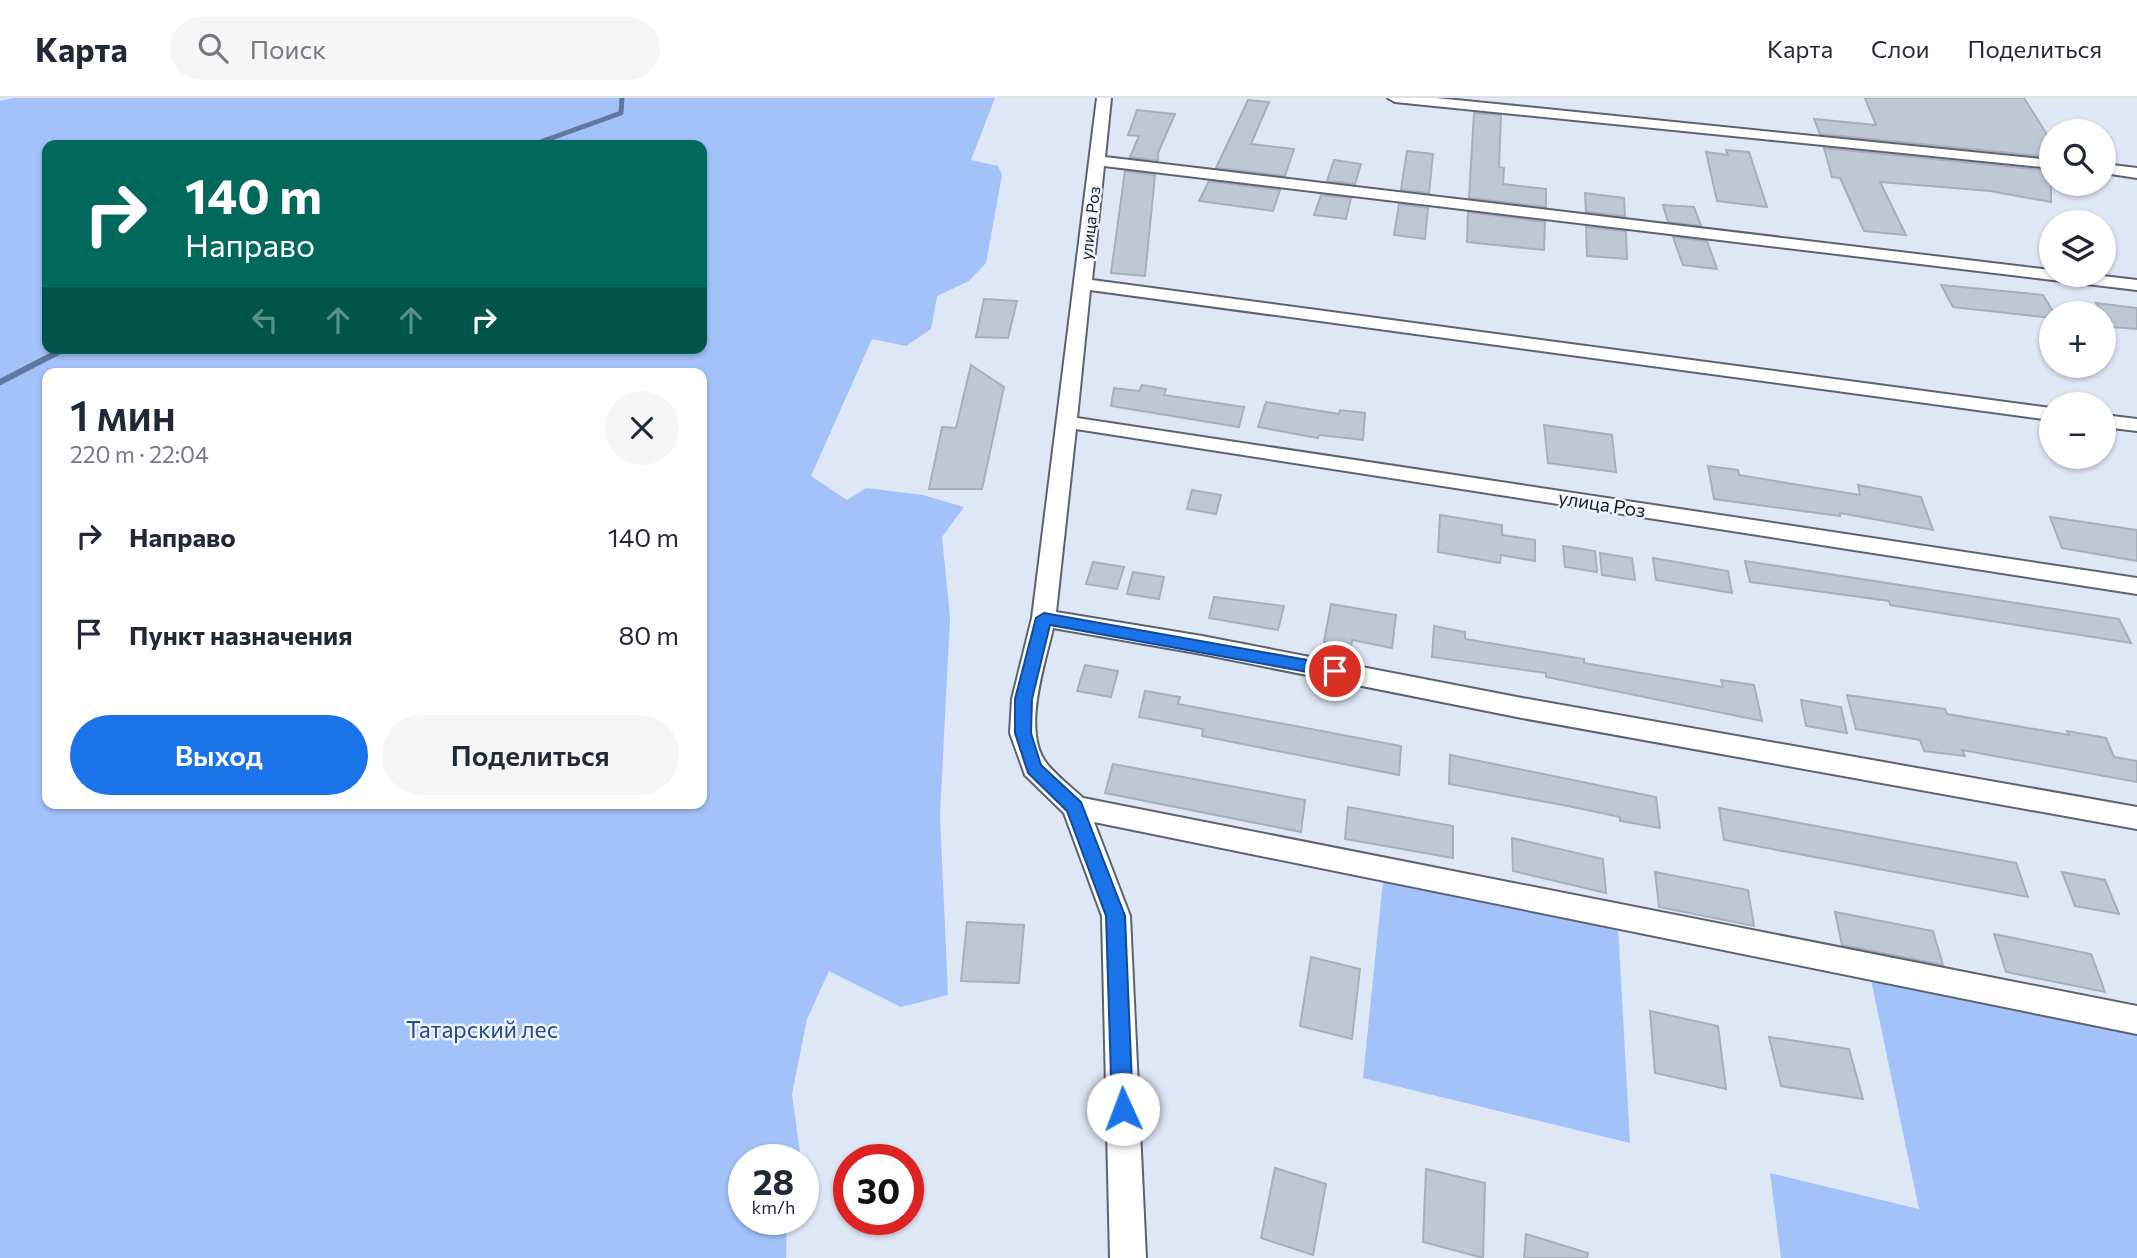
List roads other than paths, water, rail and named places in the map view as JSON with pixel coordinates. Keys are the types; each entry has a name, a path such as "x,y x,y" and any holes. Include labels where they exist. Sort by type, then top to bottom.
{"street":[{"name":"улица Роз","path":"1075,807 1034,768 1023,733 1024,699 1044,618 1104,98"},
{"path":"1395,98 2039,163"},
{"name":"улица Роз","path":"1097,161 2039,273"},
{"path":"2116,170 2137,173"},
{"name":"улица Роз","path":"2116,283 2137,285"},
{"name":"улица Роз","path":"1083,284 2039,412"},
{"name":"улица Роз","path":"1067,422 2137,586"},
{"path":"2116,422 2137,425"},
{"path":"1044,618 1202,645 1522,708 2137,818"},
{"path":"1075,807 2137,1020"},
{"path":"1075,807 1116,916 1128,1258"}],"waterway":[{"path":"546,140 621,113 622,98"},
{"path":"0,382 54,354"}],"park label":[{"name":"Татарский лес","path":"482,1030"}]}
